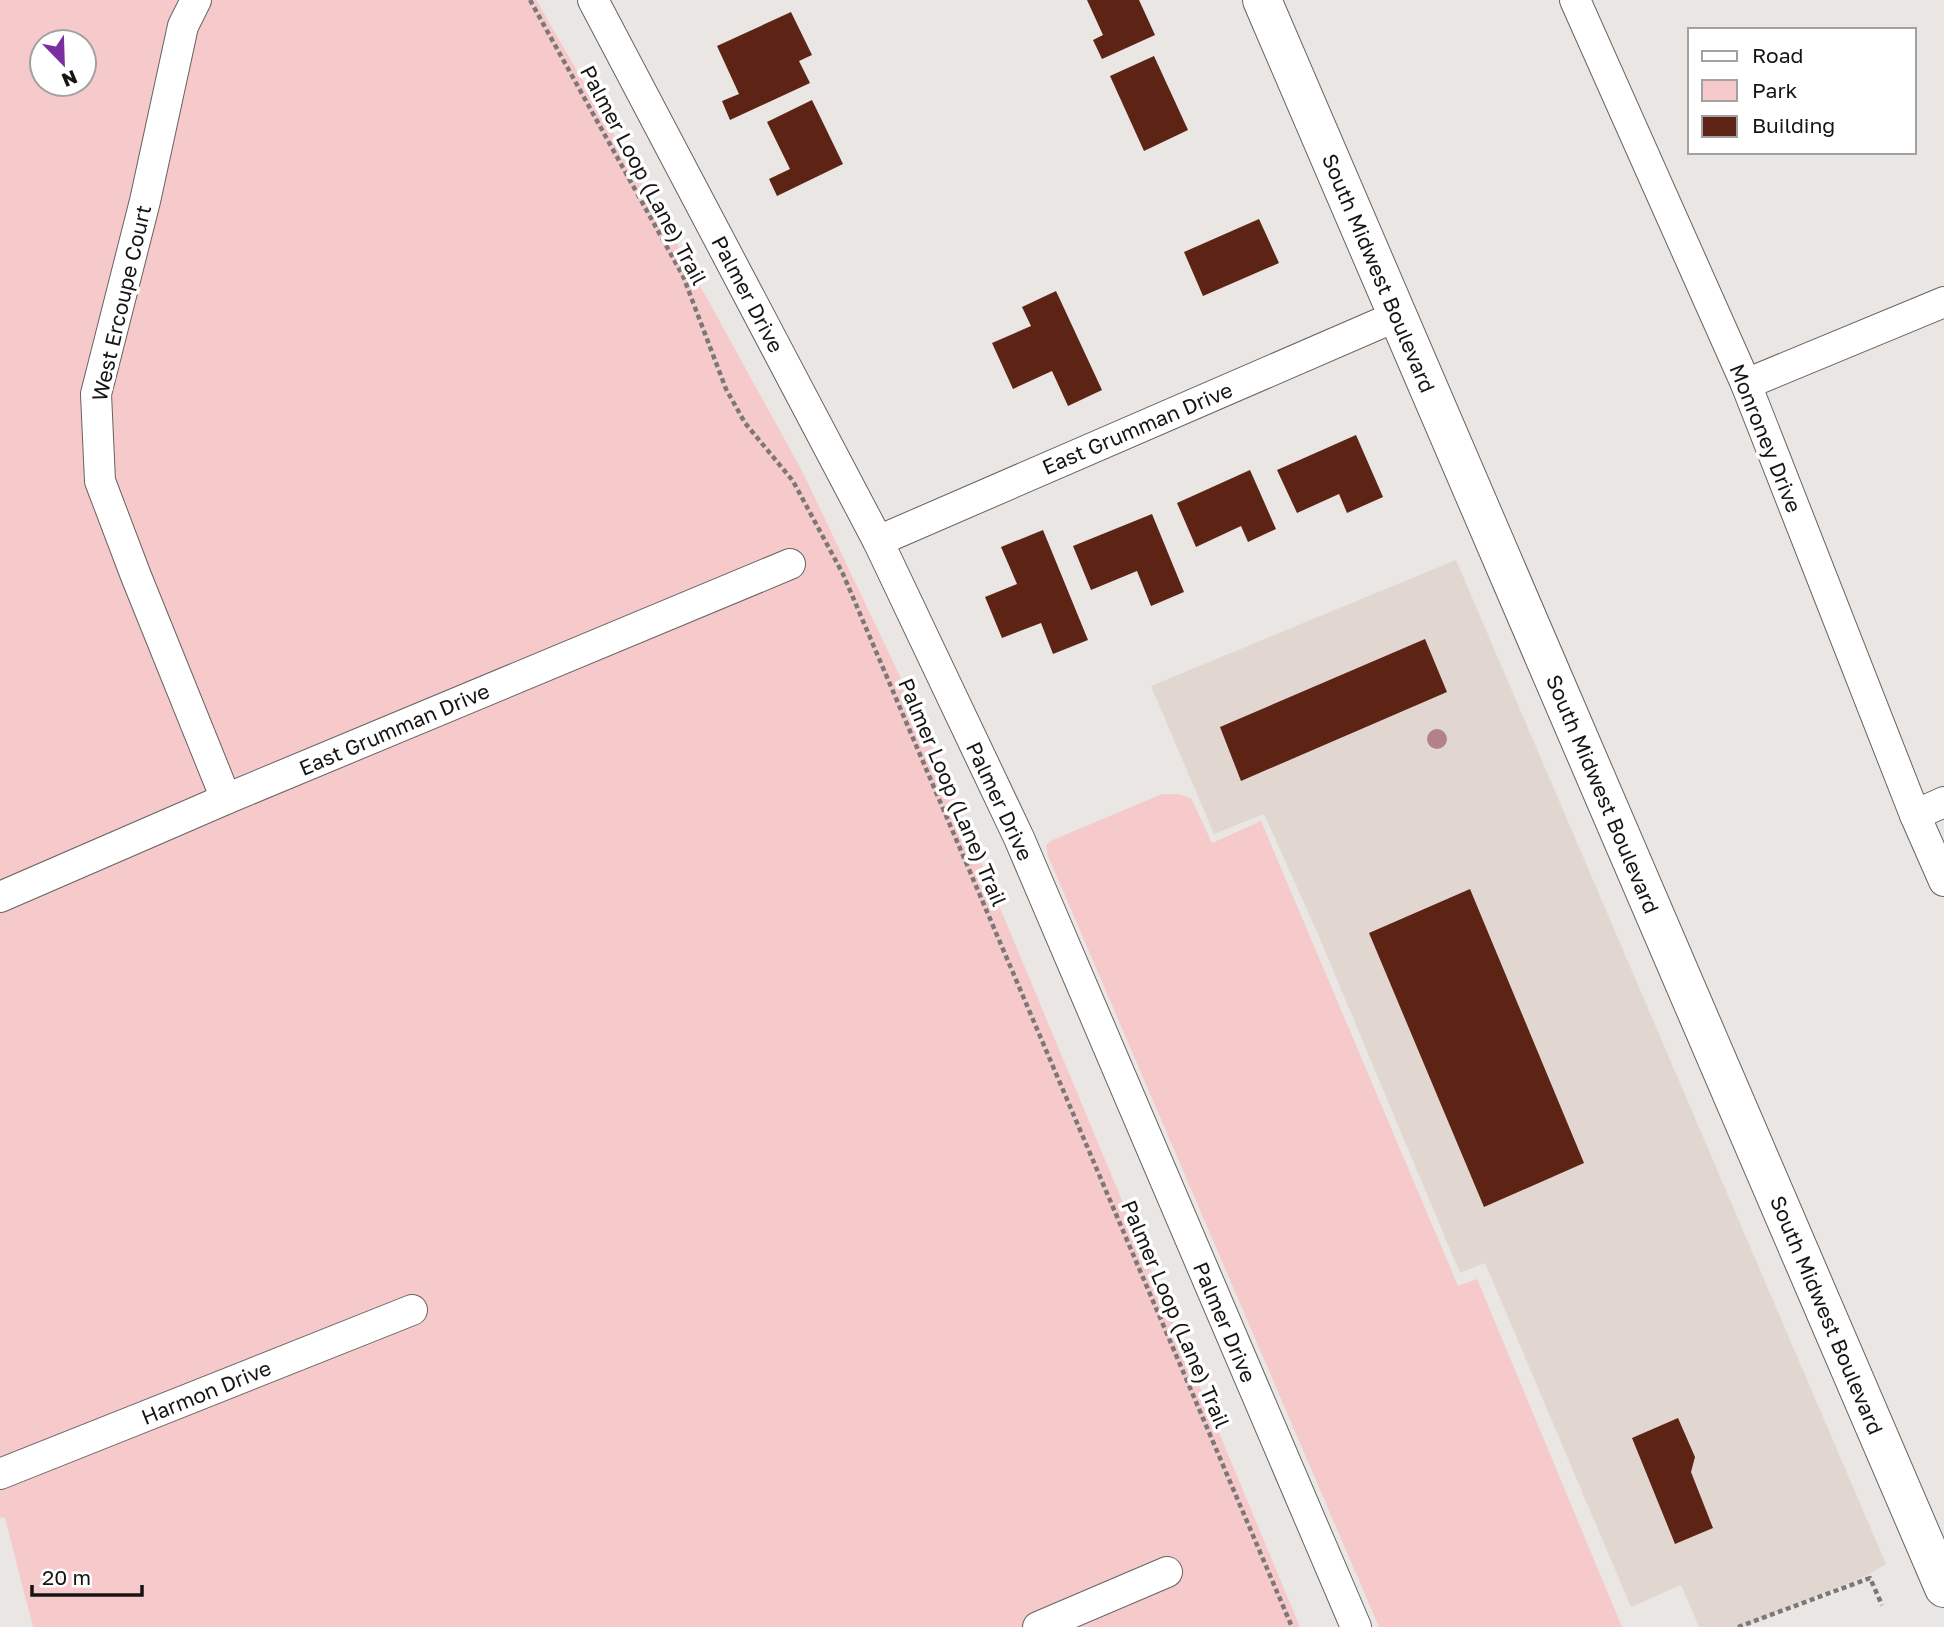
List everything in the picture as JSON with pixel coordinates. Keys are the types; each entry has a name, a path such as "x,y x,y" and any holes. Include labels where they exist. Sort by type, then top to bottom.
{"main road":[{"name":"South Midwest Boulevard","path":"1262,0 1944,1588"}],"street":[{"name":"West Ercoupe Court","path":"197,0 183,26 145,201 96,394 100,481 226,799"},
{"name":"Palmer Drive","path":"593,0 878,541 1018,838 1356,1627"},
{"name":"Monroney Drive","path":"1574,0 1746,384 1914,814 1944,881"},
{"path":"1746,384 1944,302"},
{"name":"East Grumman Drive","path":"878,541 1397,316"},
{"name":"East Grumman Drive","path":"0,897 226,799 790,564"},
{"path":"1914,814 1944,802"},
{"name":"Harmon Drive","path":"0,1474 412,1310"},
{"path":"1038,1627 1167,1572"}],"path":[{"name":"Palmer Loop (Lane) Trail","path":"530,0 683,276 726,389 745,424 793,481 843,574 1292,1627"},
{"path":"1738,1627 1870,1578 1882,1605"}],"shaded area":[{"path":"1456,560 1886,1564 1866,1576 1742,1627 1699,1627 1681,1585 1631,1607 1485,1263 1460,1273 1317,932 1264,814 1214,834 1151,686"}],"green space":[{"path":"0,0 536,0 666,224 802,471 927,733 1300,1627 33,1627 5,1518 0,1517"},
{"path":"1162,794 1178,794 1191,798 1212,843 1261,821 1458,1286 1477,1279 1622,1627 1379,1627 1048,856 1046,845 1053,840"}],"building":[{"path":"1087,0 1139,0 1155,35 1102,59 1093,40 1103,35"},
{"path":"791,12 812,55 799,61 810,83 730,120 722,101 739,94 717,46"},
{"path":"1154,56 1188,130 1144,151 1110,76"},
{"path":"812,100 843,164 777,196 769,179 790,169 767,122"},
{"path":"1259,219 1279,263 1203,296 1184,252"},
{"path":"1056,291 1102,390 1068,406 1052,371 1013,389 992,343 1031,326 1022,307"},
{"path":"1356,435 1383,497 1347,513 1339,494 1297,513 1277,470"},
{"path":"1250,470 1276,529 1248,542 1241,526 1196,547 1177,503"},
{"path":"1152,514 1184,592 1151,606 1137,571 1091,590 1073,546"},
{"path":"1043,530 1088,640 1053,654 1041,623 1002,638 985,597 1017,584 1001,547"},
{"path":"1425,639 1447,692 1241,781 1220,727"},
{"path":"1470,889 1584,1163 1484,1207 1369,933"},
{"path":"1678,1418 1695,1457 1691,1472 1713,1528 1675,1544 1632,1438"}]}
